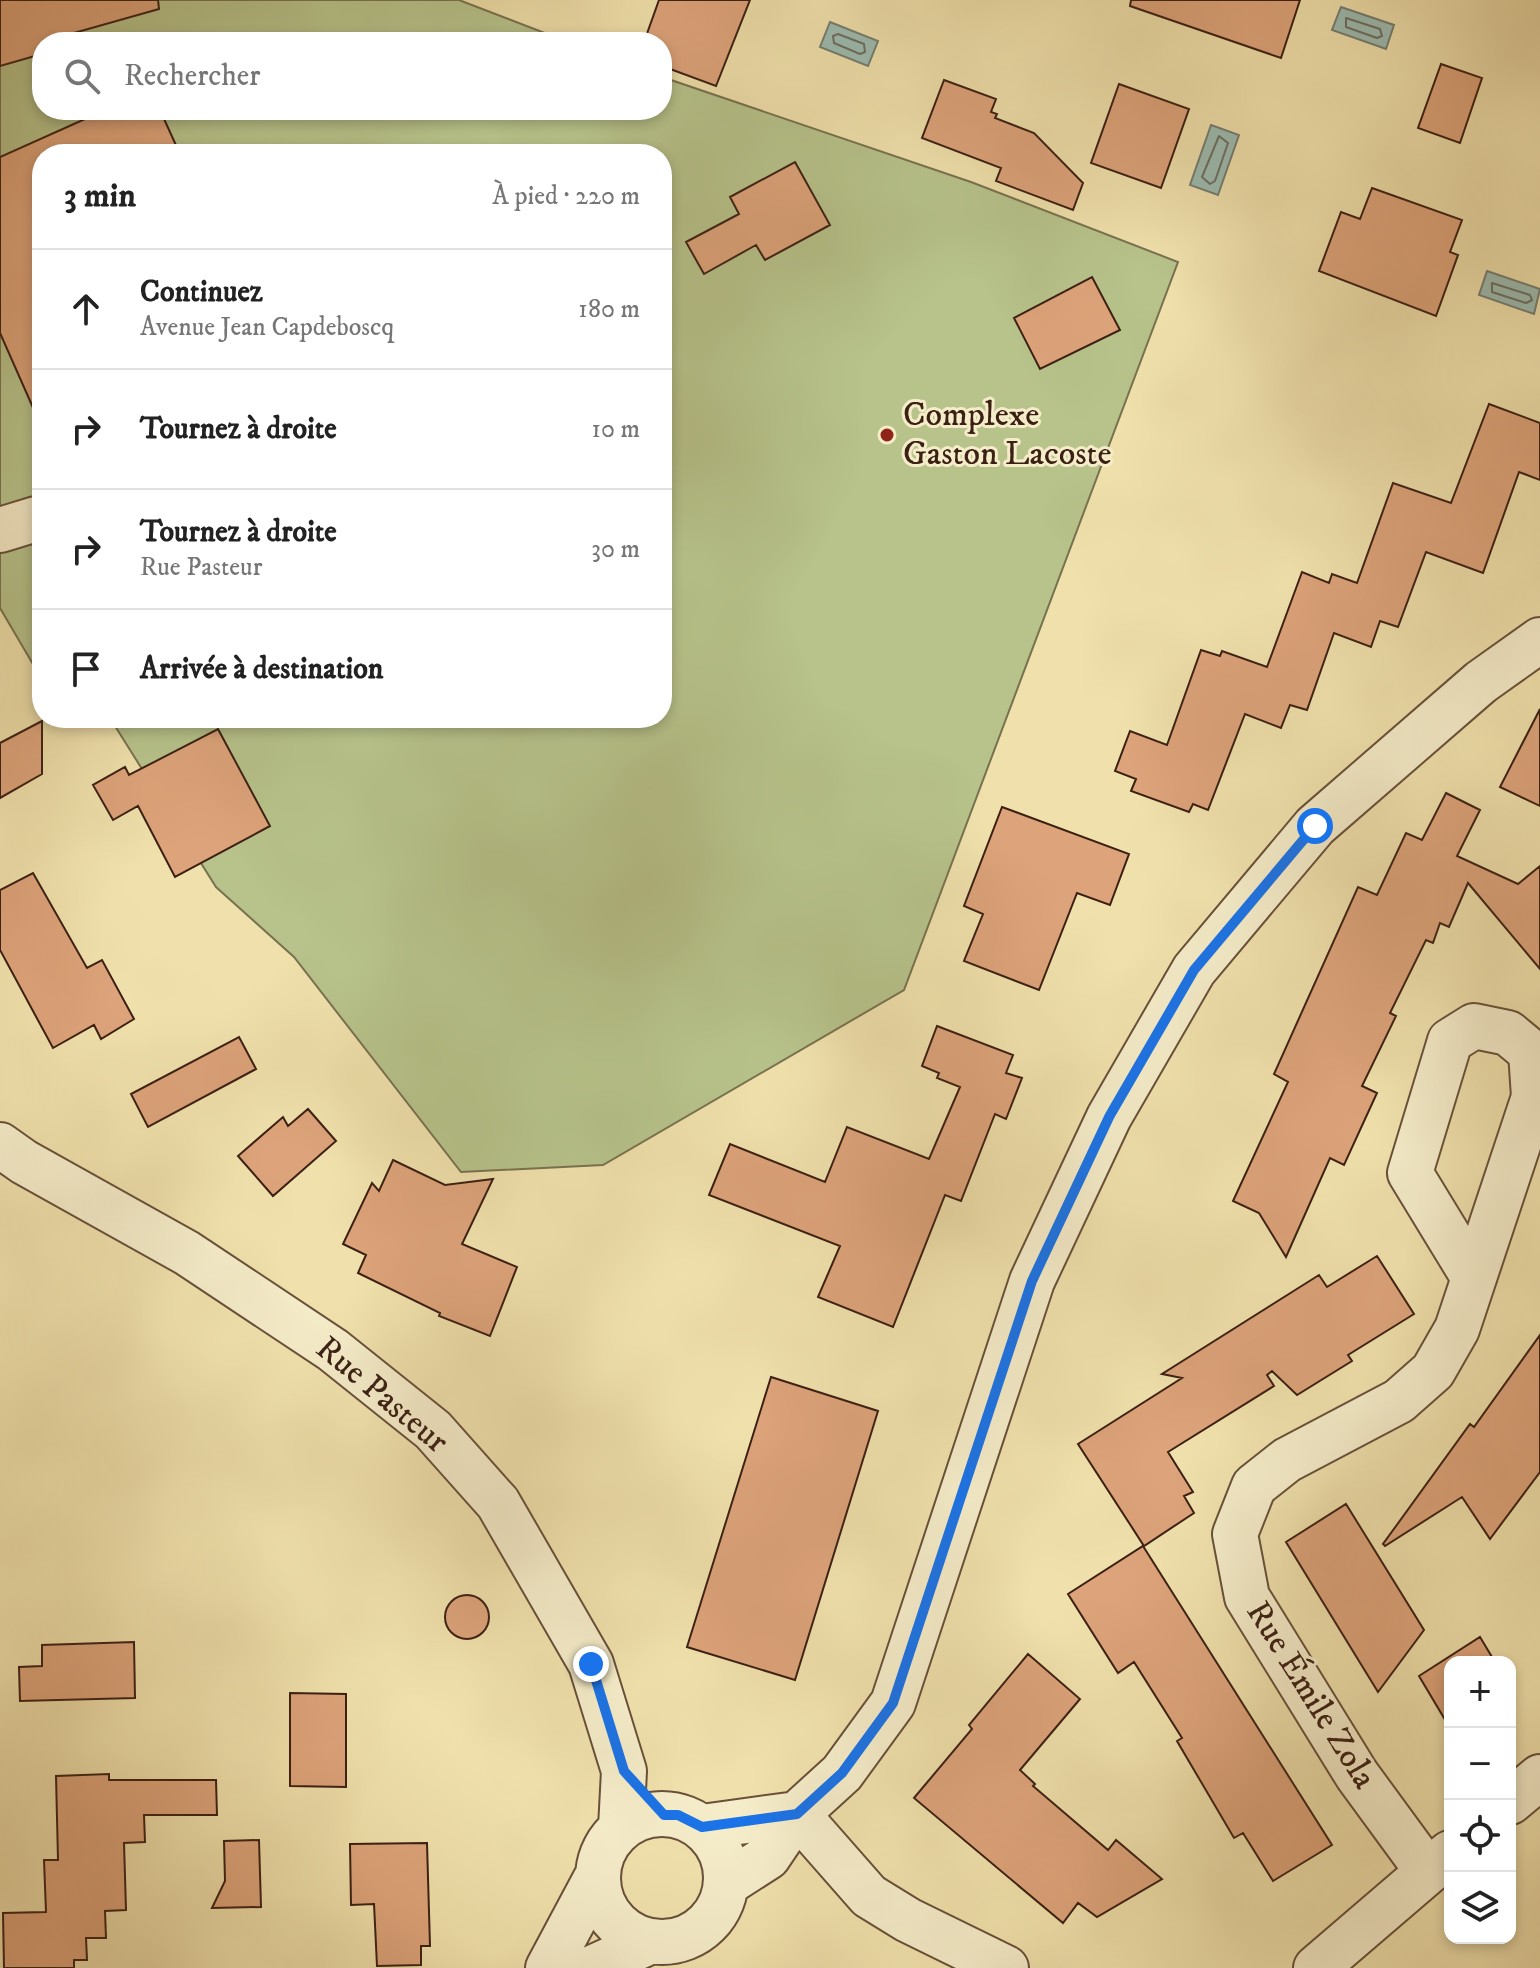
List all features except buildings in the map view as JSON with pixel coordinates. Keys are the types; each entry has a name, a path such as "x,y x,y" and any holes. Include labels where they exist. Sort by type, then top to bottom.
{"street":[{"path":"726,1884 768,1857 797,1814 842,1773 893,1703 1032,1281 1109,1117 1194,970 1315,826 1481,682 1540,640"},
{"name":"Rue Émile Zola","path":"1439,1863 1357,1775 1247,1597 1235,1534 1254,1486 1287,1460 1399,1401 1433,1371 1457,1329 1474,1278 1534,1097 1531,1052 1508,1033 1474,1026 1450,1041 1410,1173 1474,1278"},
{"name":"Rue Pasteur","path":"0,1145 200,1261 333,1350 433,1430 498,1503 591,1664 624,1771 621,1828"},
{"name":"Rue Pasteur","path":"624,1771 683,1821"},
{"path":"1512,1800 1540,1777"},
{"path":"548,1968 595,1880 611,1836 640,1816 683,1821 797,1814"},
{"path":"797,1814 869,1896 908,1920 1006,1968"},
{"path":"592,1968 647,1943 685,1940 715,1916 726,1884 721,1853 683,1821"},
{"path":"1316,1968 1439,1863"},
{"path":"595,1880 614,1925 647,1943"}],"green space":[{"name":"Complexe Gaston Lacoste","path":"0,0 459,0 542,32 32,32 32,120 672,120 672,80 971,182 1178,262 904,990 603,1165 461,1172 294,957 216,887 116,728 672,728 672,144 32,144 32,662 0,608"}],"water":[{"path":"1341,7 1394,25 1386,49 1332,30"},
{"path":"830,22 878,41 868,66 820,47"},
{"path":"1211,125 1239,135 1218,195 1190,185"},
{"path":"1487,271 1540,289 1534,314 1479,295"}],"place":[{"name":"Complexe Gaston Lacoste","path":"887,435"}],"route":[{"path":"591,1664 624,1771 664,1815 678,1815 702,1827 726,1821 797,1814 842,1773 893,1703 1032,1281 1109,1117 1194,970 1315,826"}]}
